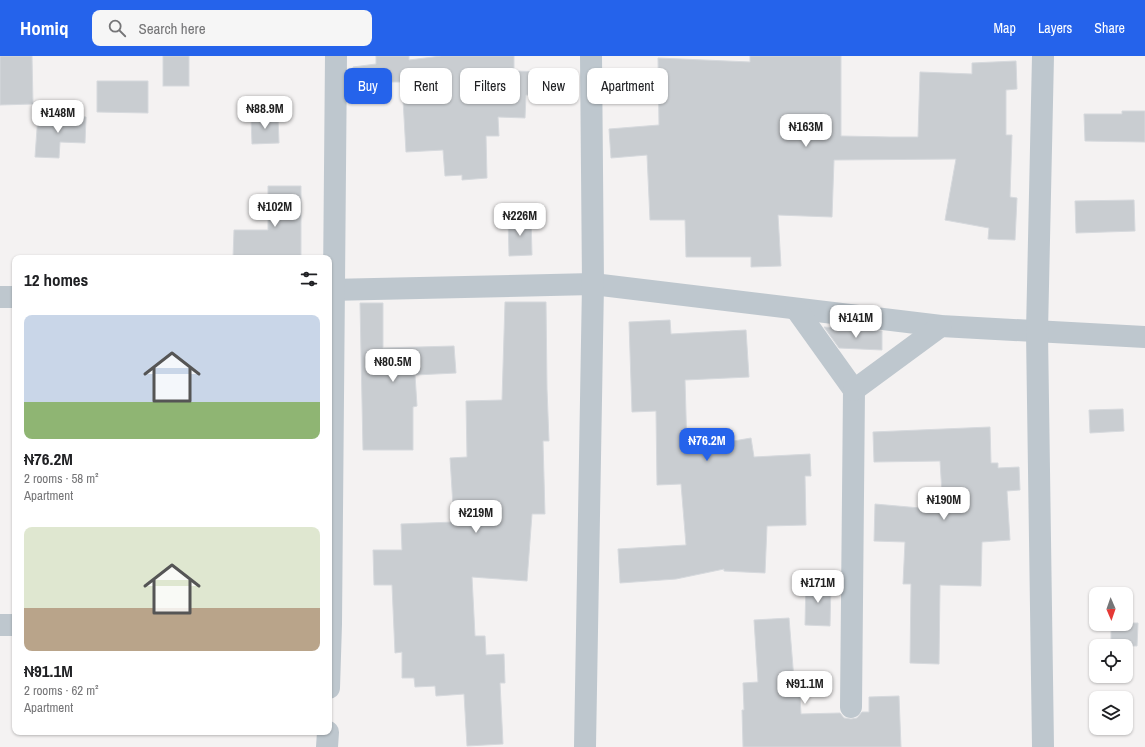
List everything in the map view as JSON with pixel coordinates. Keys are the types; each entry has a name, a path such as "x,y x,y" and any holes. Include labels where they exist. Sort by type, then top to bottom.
{"street":[{"path":"332,255 336,56"},
{"path":"585,747 593,284 591,56"},
{"path":"1043,56 1037,332 1043,747"},
{"path":"332,290 593,284 940,326 1145,338"},
{"path":"0,297 12,297"},
{"path":"796,309 854,390 851,707"},
{"path":"854,390 940,326"},
{"path":"0,625 12,625"},
{"path":"327,747 328,735"}],"building":[{"path":"0,56 32,56 33,104 0,105"},
{"path":"163,56 189,56 189,86 163,86"},
{"path":"376,56 409,56 409,60 441,56 514,56 514,68 460,68 460,104 520,104 520,71 528,71 528,95 526,95 525,118 498,117 499,136 486,136 487,178 462,180 462,175 445,176 443,150 406,152 403,104 452,104 452,68 400,68 400,82 392,82 392,68 353,68 376,64"},
{"path":"750,56 841,56 841,136 918,137 920,72 972,74 972,63 1016,61 1017,89 1006,90 1006,135 1012,135 1010,197 1017,198 1015,240 988,239 989,228 945,220 956,159 834,160 832,217 778,215 781,266 751,267 751,257 686,257 685,220 650,220 647,155 611,158 609,129 659,125 659,104 668,104 668,68 658,68 658,58 750,62"},
{"path":"97,81 148,81 148,113 97,112"},
{"path":"1122,111 1145,111 1145,142 1085,141 1084,114 1122,114"},
{"path":"38,115 86,117 85,143 60,142 59,158 35,157"},
{"path":"278,117 279,143 252,144 251,118"},
{"path":"268,186 301,186 301,255 233,255 234,230 268,230"},
{"path":"1134,200 1135,231 1076,233 1075,201"},
{"path":"531,218 532,255 509,256 508,219"},
{"path":"505,302 546,302 549,441 543,441 545,514 532,514 527,581 472,577 475,636 485,636 486,655 504,654 505,683 500,683 503,744 467,746 464,694 436,696 435,686 415,687 414,678 402,678 402,652 395,653 392,585 374,585 373,550 402,550 401,524 454,522 450,458 467,457 466,401 502,400"},
{"path":"360,303 383,303 383,348 454,346 456,373 415,375 417,406 413,407 413,450 363,450"},
{"path":"670,320 671,334 746,330 749,377 685,380 687,449 751,438 754,457 810,454 811,476 805,476 806,525 767,526 765,573 724,571 724,569 676,579 620,583 618,549 686,545 681,484 657,485 656,411 632,412 629,322"},
{"path":"824,327 882,331 882,350 839,348"},
{"path":"1123,409 1124,431 1090,433 1089,410"},
{"path":"990,427 991,463 998,463 998,468 1019,467 1020,490 1007,491 1010,540 982,542 981,586 940,585 939,664 910,663 911,584 903,584 905,542 874,541 875,504 943,510 940,461 874,462 873,432"},
{"path":"806,581 831,582 830,626 805,625"},
{"path":"789,618 794,680 799,679 801,714 840,713 844,718 857,718 862,712 869,712 869,697 899,696 901,747 743,747 743,683 758,682 754,620"},
{"path":"1133,623 1138,623 1137,646 1133,646 1133,639 1111,639 1111,631 1133,631"}]}
